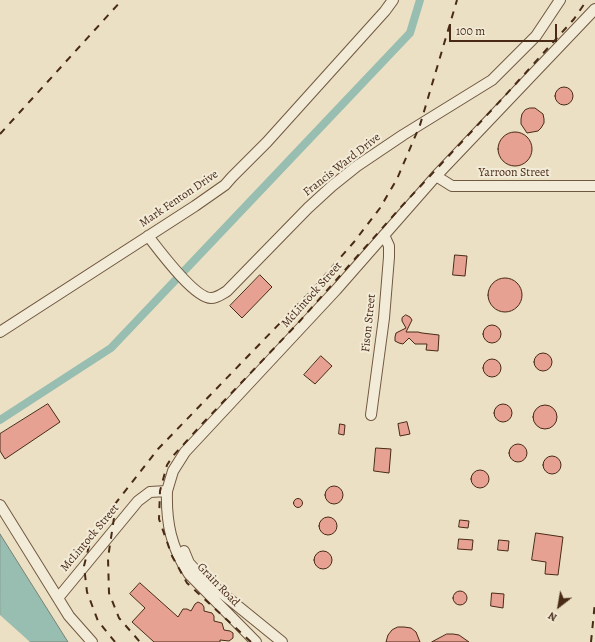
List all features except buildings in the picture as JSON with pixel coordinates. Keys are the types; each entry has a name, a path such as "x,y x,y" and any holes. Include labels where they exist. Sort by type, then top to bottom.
{"street":[{"name":"Mark Fenton Drive","path":"0,332 225,185 267,142 386,11 393,0"},
{"name":"Francis Ward Drive","path":"148,236 167,261 202,296 210,298 227,291 308,208 357,166 403,135 492,80 536,36 560,0"},
{"name":"McLintock Street","path":"58,598 138,501 150,492 167,491 173,471 185,452 336,290 436,176 595,9"},
{"name":"Yarroon Street","path":"436,176 452,186 595,186"},
{"name":"Fison Street","path":"371,415 384,318 389,257 389,246 384,235"},
{"name":"Grain Road","path":"167,491 166,506 169,530 175,548 186,570 256,642"},
{"path":"0,506 69,616 92,642"},
{"path":"166,506 175,533 189,563 202,577 282,642"}],"water":[{"path":"0,534 68,642 0,642"}],"pier":[{"path":"0,615 30,642 0,642"}],"waterway":[{"path":"0,420 111,348 410,33 420,0"}],"railway":[{"path":"0,134 122,0"},
{"path":"115,642 98,621 87,592 84,566 90,542 101,522 158,449 312,290 354,242 380,208 397,179 420,125 457,0"},
{"path":"251,642 187,583 172,556 159,519 160,491 167,465 173,456 202,424 299,322 400,208 502,99 574,19 587,0"},
{"path":"114,518 108,558 109,593 119,618 140,642"},
{"path":"591,642 595,602"}]}
